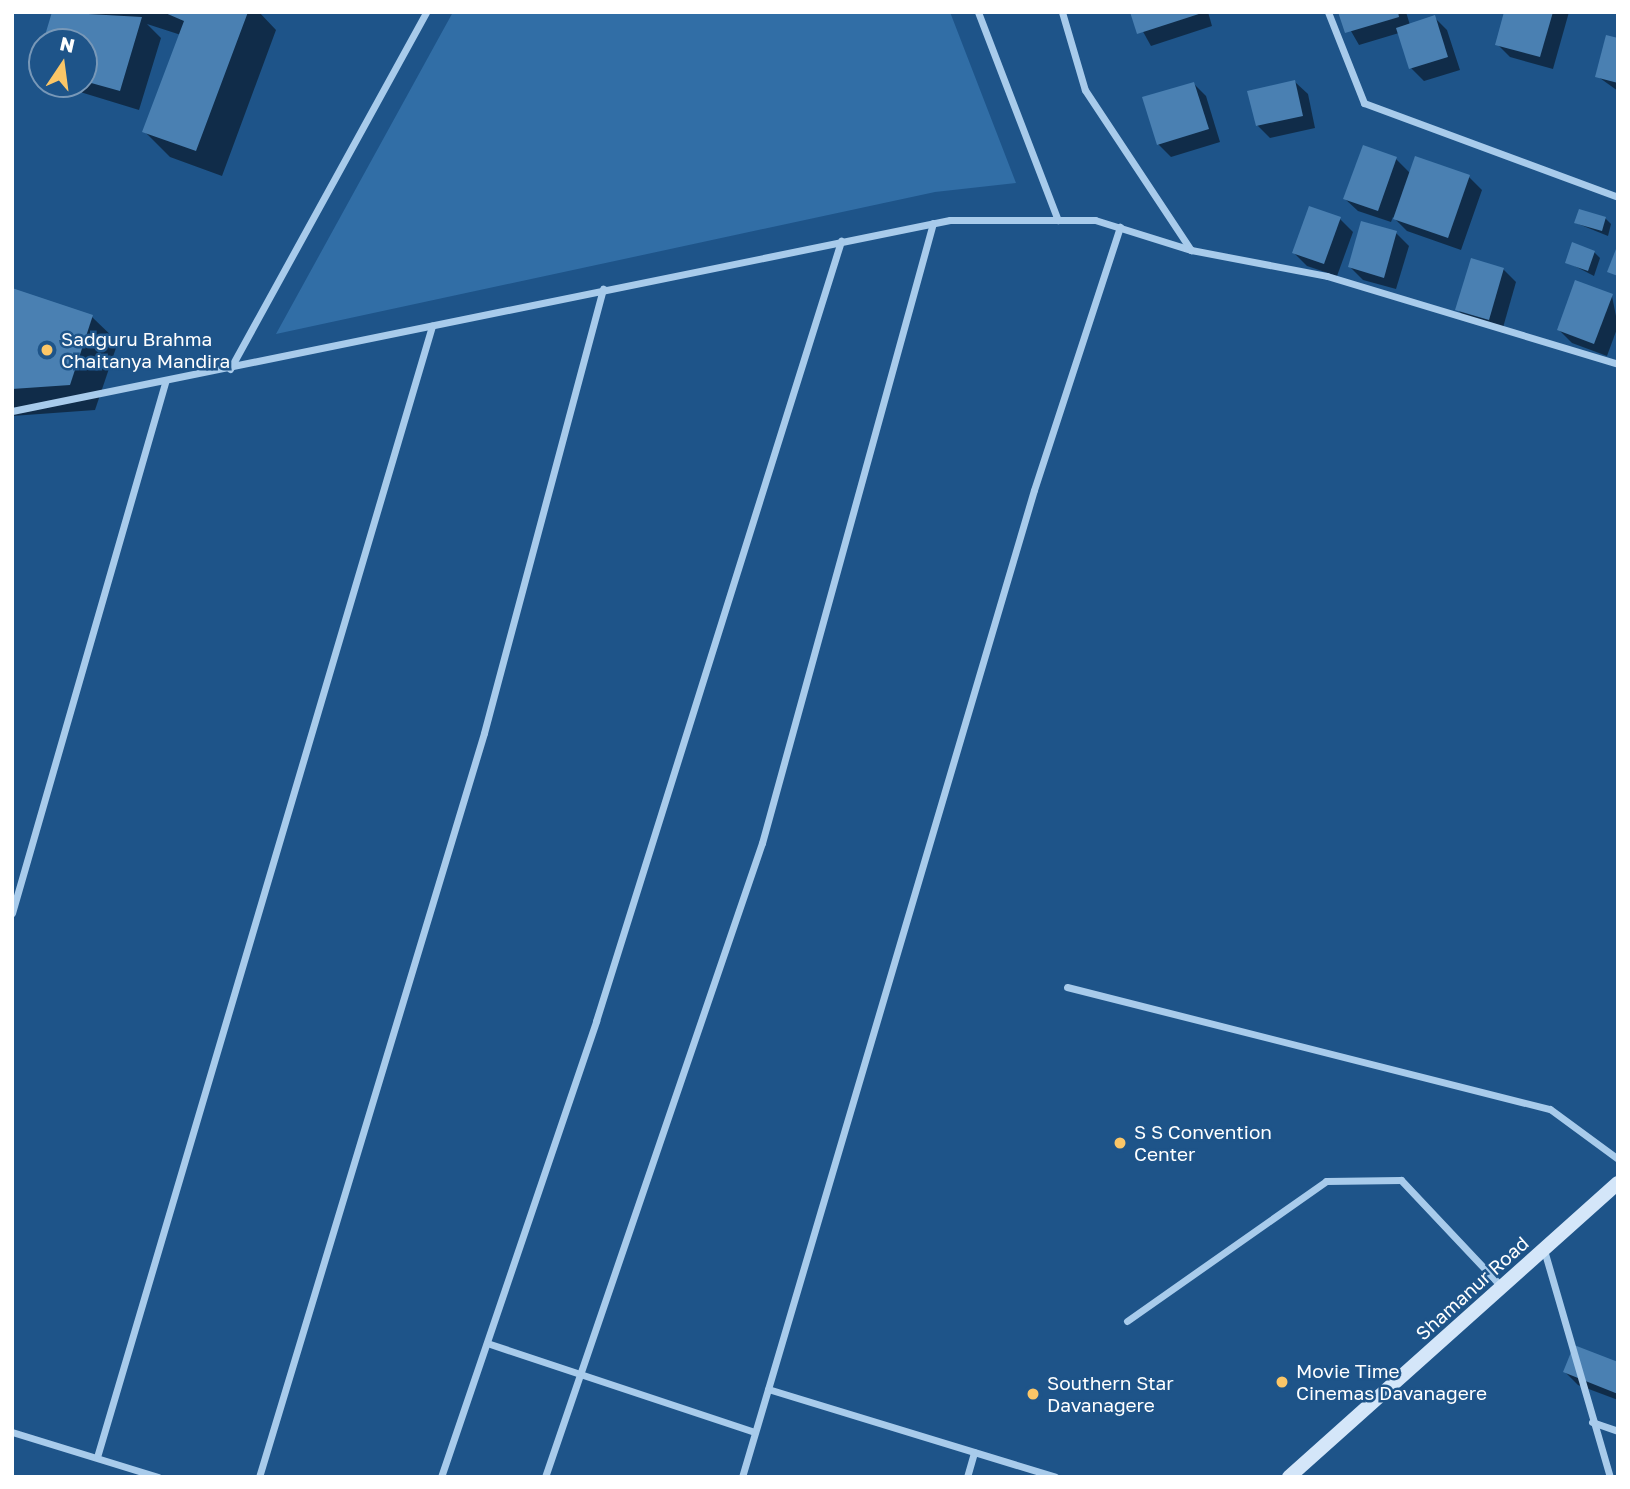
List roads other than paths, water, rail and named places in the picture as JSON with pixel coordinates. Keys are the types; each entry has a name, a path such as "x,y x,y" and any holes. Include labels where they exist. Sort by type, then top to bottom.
{"main road":[{"name":"Shamanur Road","path":"1289,1477 1618,1183"}],"street":[{"path":"230,369 426,12"},
{"path":"978,12 1058,220"},
{"path":"1062,12 1085,90 1191,250"},
{"path":"1328,12 1364,103 1618,197"},
{"path":"12,411 165,383 603,289 933,223 1058,220 1120,227 1191,250 1326,276 1618,364"},
{"path":"545,1477 762,843 933,223"},
{"path":"742,1477 1030,504 1120,227"},
{"path":"441,1477 596,1021 841,241"},
{"path":"259,1477 484,733 603,289"},
{"path":"97,1457 432,326"},
{"path":"12,913 165,383"},
{"path":"1067,987 1550,1109 1618,1159"},
{"path":"1127,1321 1326,1181 1401,1180 1502,1287"},
{"path":"1544,1250 1610,1477"},
{"path":"487,1343 755,1432"},
{"path":"768,1389 1055,1477"},
{"path":"1592,1422 1618,1431"},
{"path":"12,1432 158,1477"},
{"path":"967,1477 974,1452"}],"place":[{"name":"Sadguru Brahma Chaitanya Mandira","path":"47,350"},
{"name":"S S Convention Center","path":"1120,1143"},
{"name":"Movie Time Cinemas Davanagere","path":"1282,1382"},
{"name":"Southern Star Davanagere","path":"1033,1394"}]}
